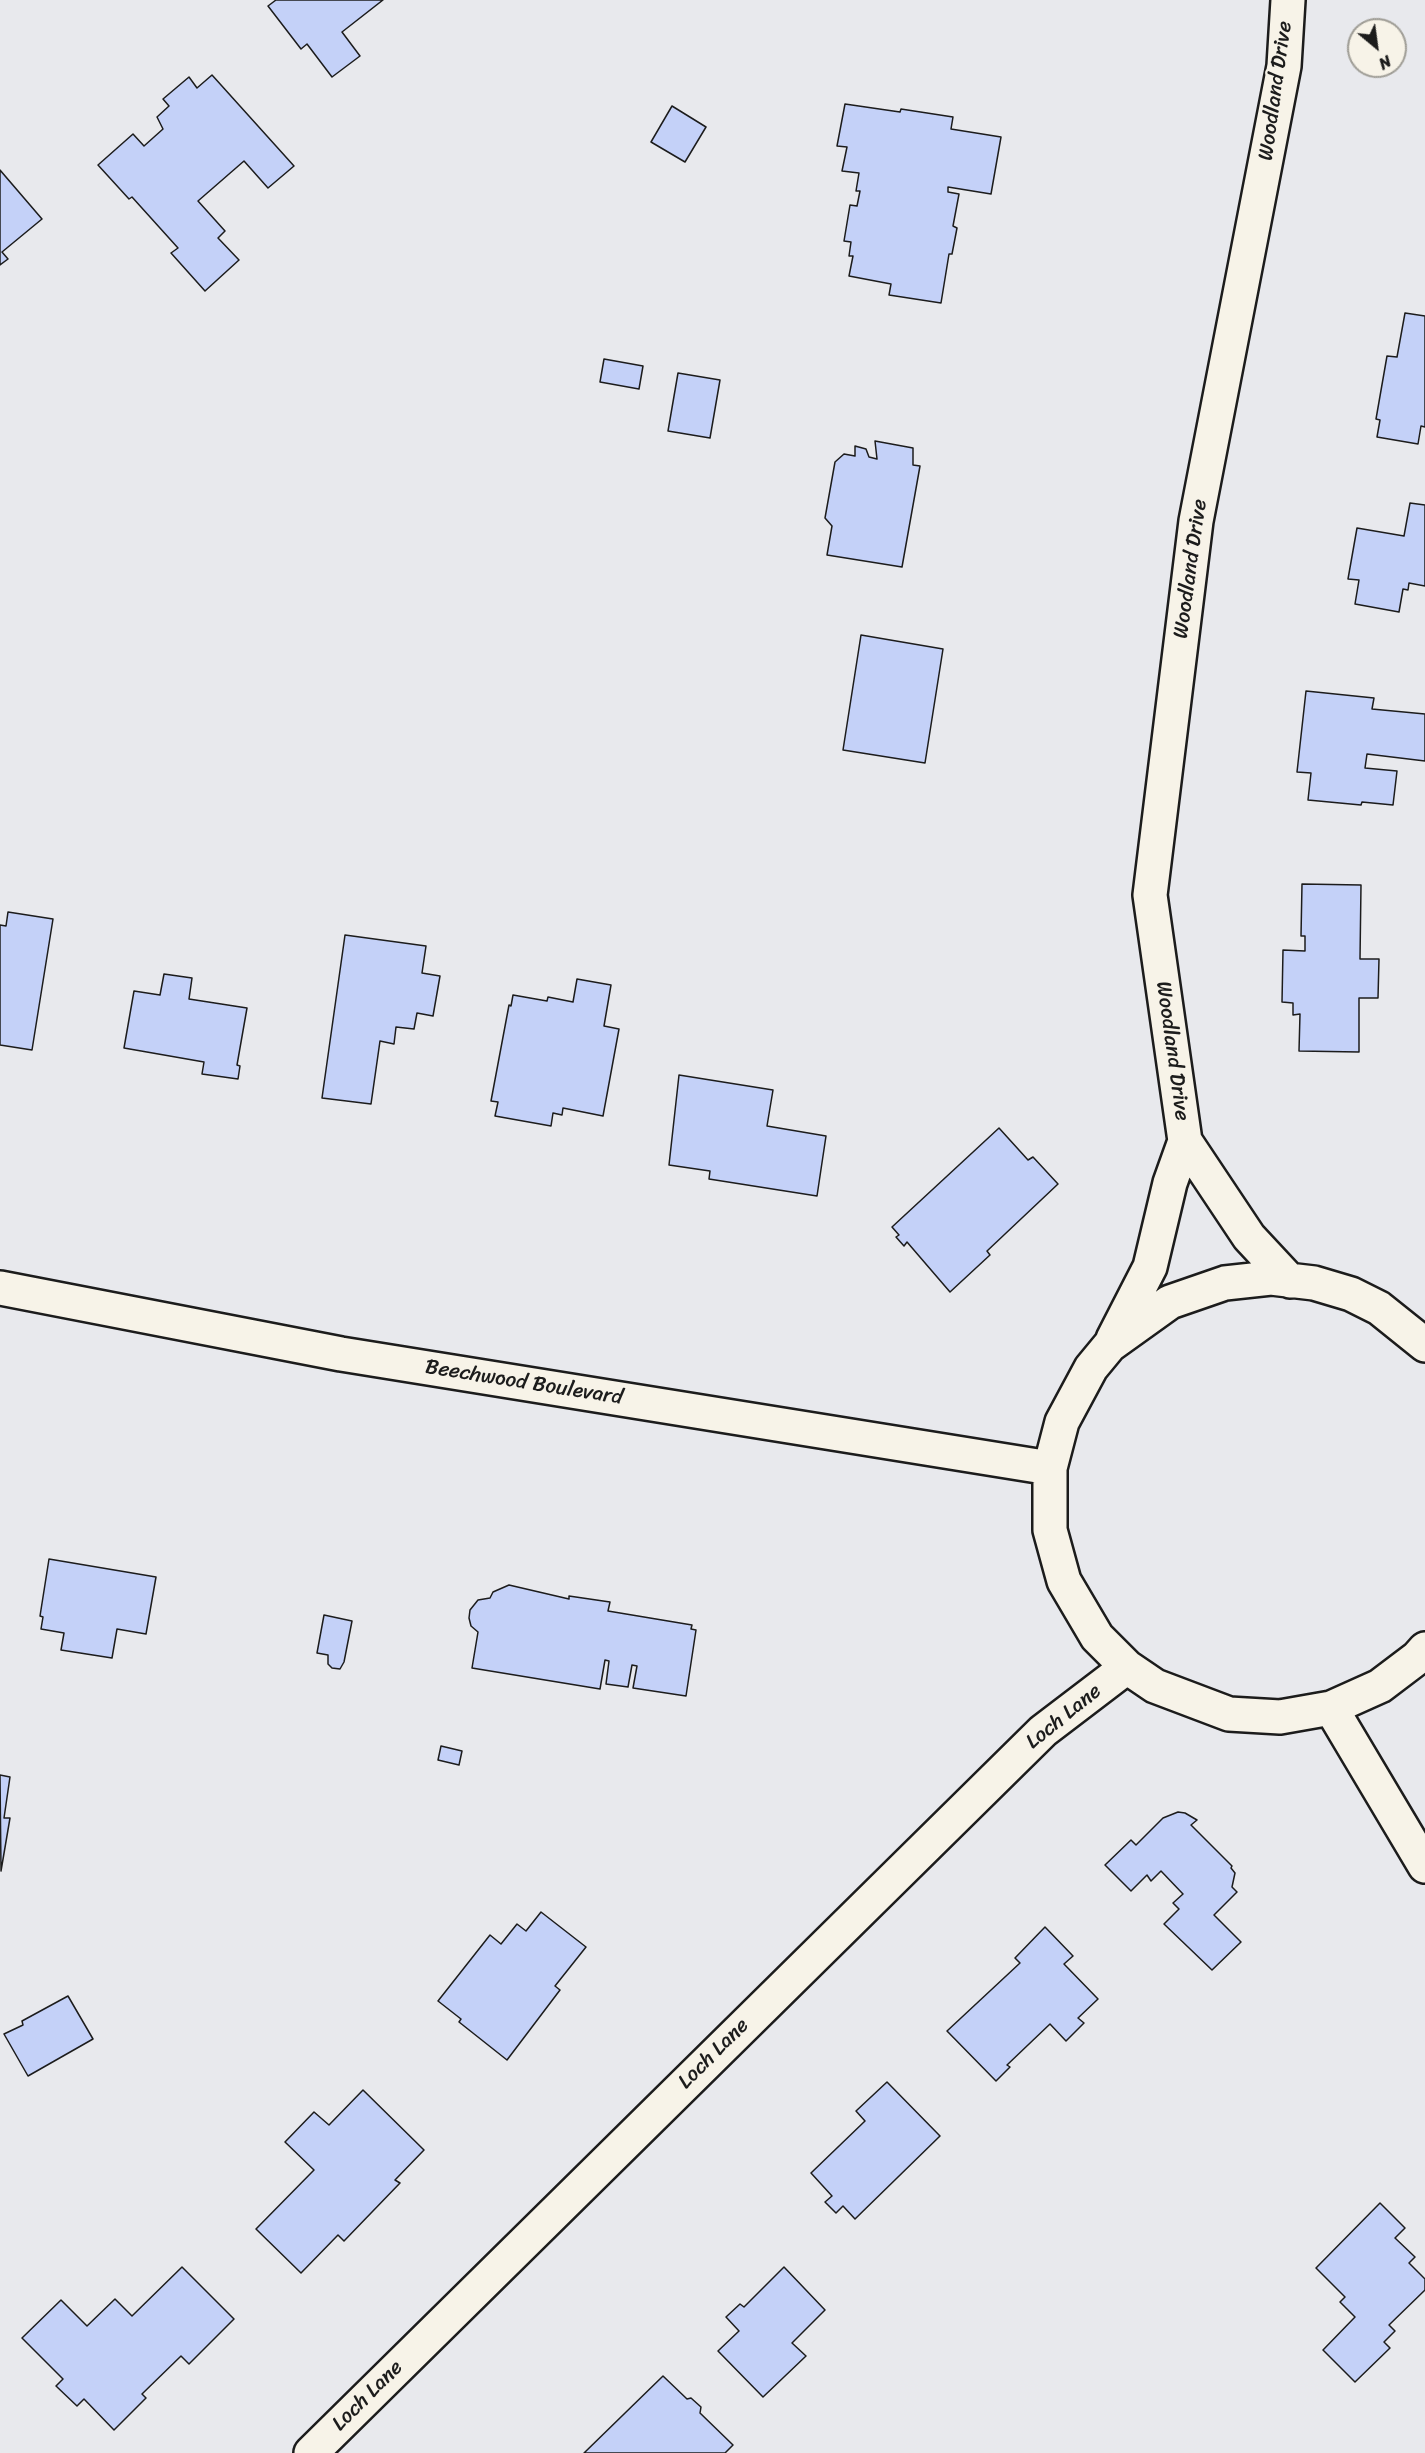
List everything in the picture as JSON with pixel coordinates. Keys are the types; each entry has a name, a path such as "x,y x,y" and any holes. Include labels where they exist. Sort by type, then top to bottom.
{"street":[{"name":"Woodland Drive","path":"1288,0 1284,66 1196,521 1150,895 1185,1141 1248,1238 1290,1281"},
{"name":"Woodland Drive","path":"1110,1345 1150,1266 1170,1183 1185,1141"},
{"path":"1423,1338 1379,1308 1351,1294 1314,1283 1271,1278 1226,1283 1170,1302 1110,1345 1091,1368 1062,1422 1050,1468 1050,1530 1064,1581 1097,1636 1127,1667 1155,1686 1229,1714 1280,1717 1330,1708 1380,1686 1418,1659 1425,1649"},
{"name":"Beechwood Boulevard","path":"0,1288 341,1354 1050,1468"},
{"name":"Loch Lane","path":"311,2453 1043,1731 1127,1667"},
{"path":"1330,1708 1425,1866"}],"building":[{"path":"276,0 383,0 342,32 360,56 332,77 307,44 301,49 268,6"},
{"path":"212,75 294,166 268,188 244,161 198,201 225,231 218,238 239,260 205,291 171,253 178,248 132,197 129,199 98,165 133,134 144,146 163,129 157,117 169,106 163,99 189,77 197,88"},
{"path":"845,104 953,117 951,129 1001,137 991,194 948,187 948,192 959,194 953,226 957,228 952,254 949,254 941,303 889,295 891,284 849,276 853,256 849,256 851,242 844,241 850,205 857,206 860,191 856,191 859,173 842,171 847,147 837,146"},
{"path":"672,106 706,127 685,162 651,142"},
{"path":"0,170 42,219 2,252 8,259 0,265"},
{"path":"1405,313 1425,316 1425,427 1421,426 1418,444 1377,437 1380,420 1376,419 1387,356 1397,357"},
{"path":"604,359 643,366 639,389 600,382"},
{"path":"678,373 720,380 710,438 668,431"},
{"path":"875,441 913,448 913,465 920,466 902,567 827,555 832,526 825,518 835,462 844,454 855,456 855,446 866,449 869,457 877,459"},
{"path":"1410,503 1425,505 1425,586 1409,583 1408,590 1403,589 1399,612 1355,604 1359,580 1348,579 1357,528 1404,536"},
{"path":"861,635 943,649 925,763 843,750"},
{"path":"1306,691 1374,698 1372,709 1425,714 1425,761 1367,754 1365,768 1397,771 1393,805 1362,802 1361,805 1308,800 1311,773 1297,772"},
{"path":"1302,884 1361,885 1360,959 1379,959 1378,998 1359,998 1359,1052 1299,1051 1300,1014 1293,1015 1293,1003 1282,1002 1283,950 1305,951 1305,936 1301,936"},
{"path":"8,912 53,919 32,1050 0,1045 0,925 6,926"},
{"path":"345,935 426,946 422,973 440,976 433,1016 417,1013 414,1029 396,1027 394,1044 380,1041 371,1104 322,1098"},
{"path":"164,974 192,978 189,999 247,1008 237,1065 240,1066 238,1079 202,1074 204,1062 124,1048 134,991 160,995"},
{"path":"577,979 611,985 604,1026 619,1029 603,1116 563,1108 562,1115 553,1113 551,1126 495,1116 498,1102 491,1101 509,1005 511,1006 513,995 547,1001 548,997 573,1002"},
{"path":"679,1075 773,1090 767,1126 826,1136 817,1196 709,1179 710,1171 669,1165"},
{"path":"999,1128 1028,1160 1033,1157 1058,1184 987,1251 990,1255 950,1292 907,1242 904,1246 896,1237 899,1235 892,1227"},
{"path":"49,1559 156,1577 146,1634 117,1629 112,1658 61,1650 64,1633 41,1629 43,1617 40,1616"},
{"path":"509,1585 569,1599 569,1596 610,1602 608,1611 692,1625 691,1629 696,1630 686,1696 633,1688 637,1666 632,1665 628,1687 606,1684 609,1661 605,1660 600,1689 472,1668 478,1632 471,1626 470,1610 478,1600 490,1598 493,1592"},
{"path":"324,1615 352,1621 344,1662 340,1669 332,1668 328,1664 328,1655 317,1653"},
{"path":"441,1746 462,1751 459,1765 438,1760"},
{"path":"0,1775 10,1777 4,1818 10,1818 1,1871"},
{"path":"1178,1812 1197,1820 1191,1825 1232,1866 1235,1873 1232,1887 1237,1892 1214,1915 1241,1942 1212,1970 1164,1924 1179,1909 1173,1903 1183,1894 1161,1871 1151,1881 1147,1875 1131,1891 1105,1865 1131,1840 1136,1845 1163,1818"},
{"path":"541,1912 586,1947 555,1986 560,1990 507,2060 459,2022 461,2019 438,2001 490,1935 501,1944 517,1924 526,1931"},
{"path":"1045,1927 1073,1956 1064,1964 1098,1999 1078,2018 1084,2023 1066,2041 1050,2024 1007,2065 1010,2067 996,2081 947,2031 1020,1963 1015,1958"},
{"path":"68,1996 93,2039 28,2076 4,2034 23,2025 22,2021"},
{"path":"887,2082 940,2136 855,2219 843,2206 836,2213 825,2202 832,2196 811,2173 865,2121 856,2111"},
{"path":"363,2090 424,2150 395,2180 400,2183 344,2241 338,2235 301,2273 256,2229 314,2170 285,2142 314,2112 329,2125"},
{"path":"1380,2203 1405,2228 1395,2238 1415,2257 1409,2263 1425,2279 1425,2290 1389,2325 1395,2331 1384,2342 1390,2348 1355,2382 1323,2350 1355,2317 1340,2302 1345,2297 1316,2268"},
{"path":"182,2267 234,2319 189,2364 181,2356 142,2394 146,2398 114,2430 84,2399 77,2406 56,2386 63,2379 22,2338 61,2300 87,2326 115,2299 132,2316"},
{"path":"784,2267 825,2310 792,2343 806,2356 763,2397 718,2351 739,2331 726,2317 740,2304 744,2307"},
{"path":"663,2376 687,2399 691,2398 701,2407 700,2413 733,2445 725,2453 584,2453"}]}
